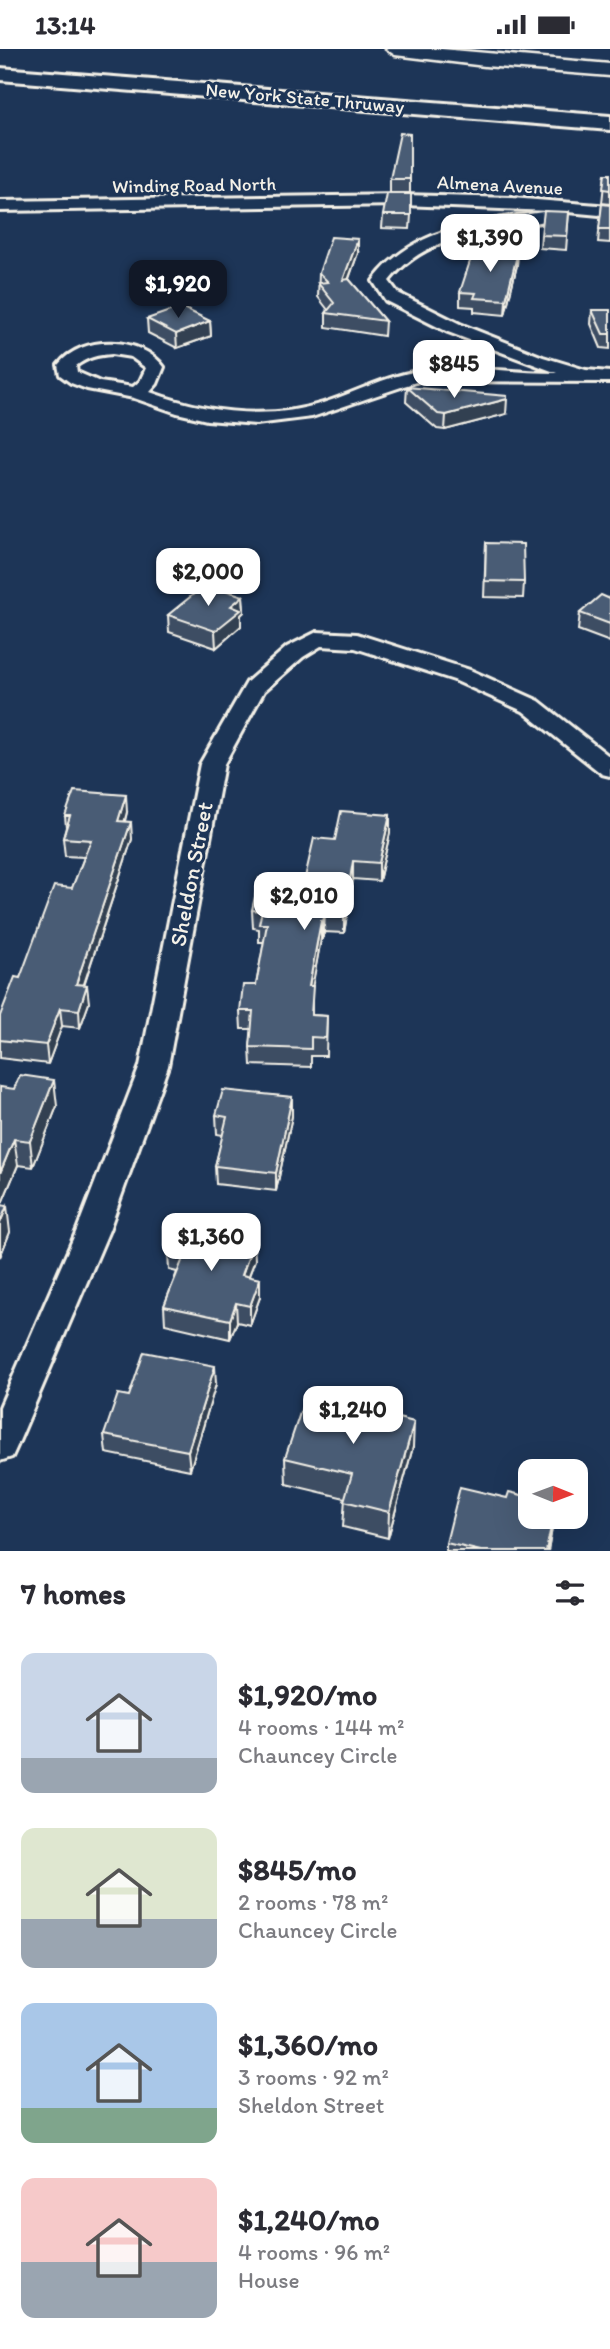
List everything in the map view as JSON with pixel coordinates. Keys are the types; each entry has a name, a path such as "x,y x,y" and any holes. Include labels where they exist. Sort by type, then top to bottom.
{"highway":[{"name":"New York State Thruway","path":"0,59 610,106"},
{"name":"New York State Thruway","path":"0,74 610,123"}],"main road":[{"path":"395,49 610,70"}],"street":[{"name":"Winding Road North","path":"0,206 389,200"},
{"name":"Almena Avenue","path":"389,200 512,203 610,211"},
{"path":"587,209 457,233 414,248 394,263 382,281 392,297 454,328 537,361 585,375 610,377"},
{"path":"136,393 167,406 204,415 256,417 298,415 327,408 397,380 424,375 568,378 585,375"},
{"name":"Sheldon Street","path":"0,1446 93,1230 154,1066 212,764 255,687 295,652 317,639 357,641 462,675 531,706 610,769"}],"building":[{"path":"400,133 410,134 410,179 390,179"},
{"path":"605,174 610,174 610,190 603,189"},
{"path":"387,194 411,194 411,215 383,215"},
{"path":"602,204 610,205 610,229 599,229"},
{"path":"544,211 569,212 567,236 541,235"},
{"path":"331,237 358,239 343,280 349,279 385,321 326,313 334,303 318,283 328,282 319,273"},
{"path":"474,249 518,251 506,300 474,298 476,293 460,292"},
{"path":"181,307 210,321 176,334 147,319"},
{"path":"592,310 610,310 610,334 603,334"},
{"path":"407,387 507,396 507,399 446,415 438,414"},
{"path":"486,543 523,544 524,582 485,581"},
{"path":"206,584 243,596 231,606 241,610 215,631 168,615"},
{"path":"601,595 610,599 610,624 580,613"},
{"path":"74,791 126,795 118,821 131,822 76,984 87,985 79,1010 60,1008 46,1045 0,1040 0,1016 15,977 20,978 54,886 72,888 91,840 63,838 70,816 65,816"},
{"path":"341,811 390,815 379,863 353,861 344,915 325,914 321,921 309,986 313,986 311,1015 327,1016 326,1038 311,1037 311,1049 250,1047 253,1011 240,1011 243,985 256,985 267,924 259,924 262,911 252,910 259,878 304,882 314,838 335,840"},
{"path":"20,1075 54,1080 30,1141 14,1139 0,1173 0,1087 14,1089"},
{"path":"223,1090 292,1097 276,1173 215,1166 227,1117 216,1115"},
{"path":"0,1205 7,1206 0,1223"},
{"path":"179,1225 254,1241 242,1275 260,1279 250,1306 236,1303 230,1320 164,1306 184,1256 168,1252"},
{"path":"144,1352 215,1366 188,1451 104,1435 118,1394 129,1396"},
{"path":"307,1392 332,1397 333,1393 366,1401 363,1409 414,1422 389,1512 344,1501 352,1474 285,1458"},
{"path":"460,1487 507,1498 509,1492 518,1494 518,1529 551,1529 546,1551 481,1551 446,1543"}]}
